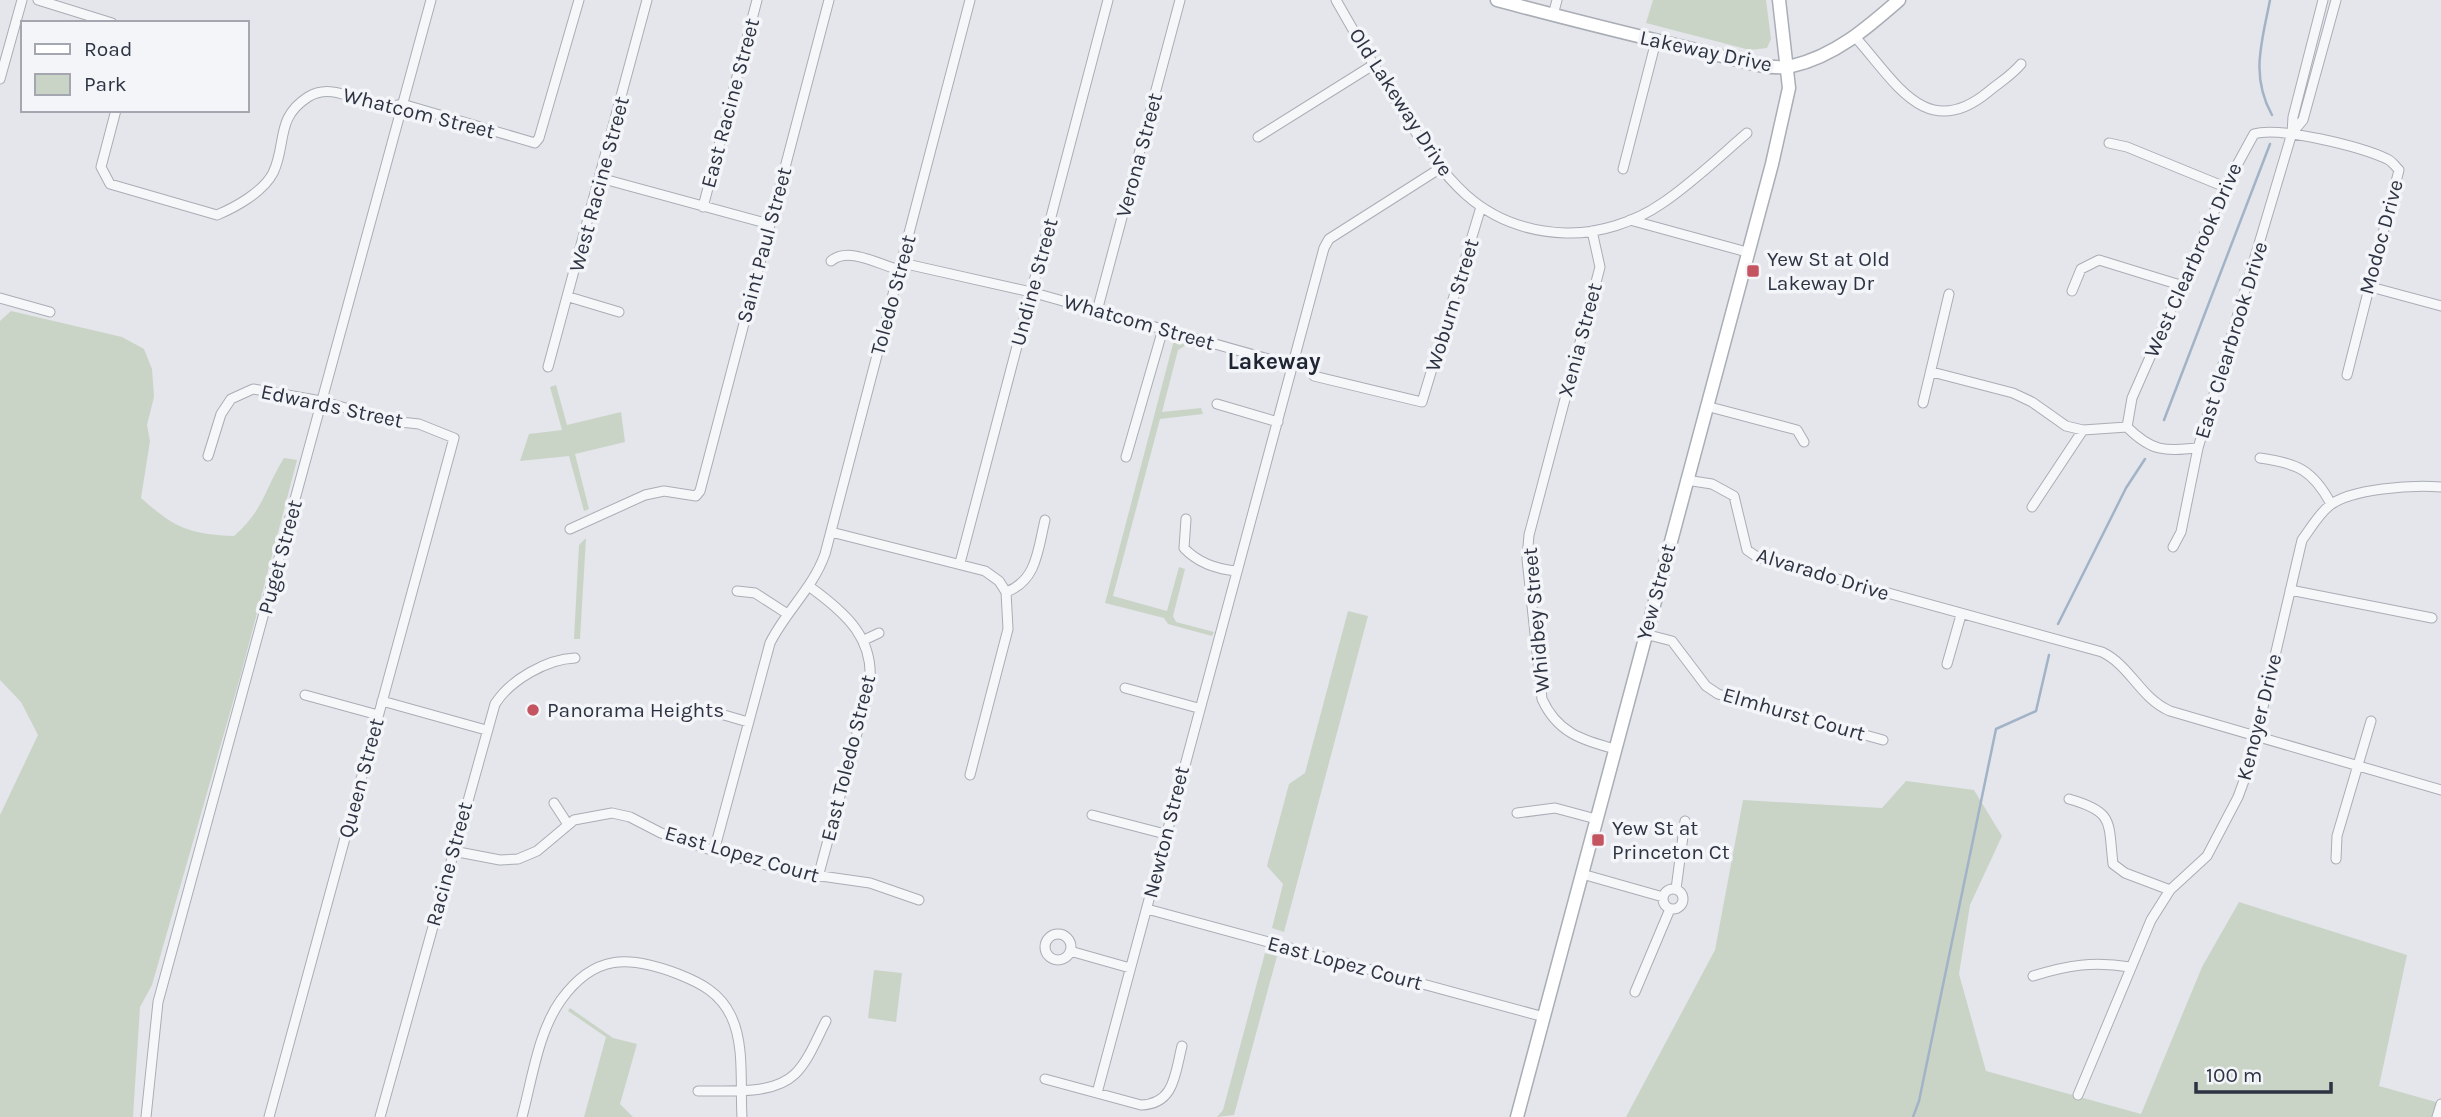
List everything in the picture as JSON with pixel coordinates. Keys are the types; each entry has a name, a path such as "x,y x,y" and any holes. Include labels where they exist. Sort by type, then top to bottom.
{"street":[{"path":"0,79 22,0"},
{"path":"38,0 106,21"},
{"name":"Puget Street","path":"146,1117 158,1002 431,0"},
{"name":"Whatcom Street","path":"115,112 101,167 110,184 217,215 266,183 274,170 284,122 309,97 326,90 387,109 401,104 535,143 540,138 579,0"},
{"name":"West Racine Street","path":"548,367 647,0"},
{"name":"East Racine Street","path":"704,207 757,0"},
{"name":"Saint Paul Street","path":"570,529 645,495 664,491 696,496 700,491 829,0"},
{"name":"Toledo Street","path":"714,851 765,658 786,613 810,587 831,532 970,0"},
{"name":"Undine Street","path":"960,563 1108,0"},
{"name":"Verona Street","path":"1097,311 1180,0"},
{"name":"Old Lakeway Drive","path":"1336,0 1373,65 1439,169 1481,207 1499,217 1549,232 1592,231 1630,220 1660,205 1747,133"},
{"name":"Lakeway Drive","path":"1496,0 1656,41 1767,66 1788,67 1810,60 1856,38 1899,0"},
{"path":"1553,15 1557,0"},
{"path":"1779,0 1788,67"},
{"path":"2292,133 2293,117 2323,0"},
{"path":"2292,133 2303,120 2336,0"},
{"path":"1856,38 1910,99 1926,110 1941,113 1970,107 2021,64"},
{"path":"1623,169 1656,41"},
{"path":"1258,137 1373,65"},
{"name":"Yew Street","path":"1517,1117 1772,164 1789,88 1788,67"},
{"name":"West Clearbrook Drive","path":"2127,427 2132,398 2180,285 2225,187 2253,134 2266,130 2292,133"},
{"name":"Modoc Drive","path":"2292,133 2390,160 2399,170 2367,286 2347,375"},
{"name":"East Clearbrook Drive","path":"2172,547 2181,532 2198,449 2292,133"},
{"path":"2109,143 2225,187"},
{"name":"Newton Street","path":"1097,1093 1198,708 1324,248 1329,239 1439,169"},
{"path":"600,178 769,224"},
{"name":"Woburn Street","path":"1314,376 1422,402 1481,207"},
{"path":"1630,220 1747,252"},
{"name":"Xenia Street","path":"1551,449 1600,267 1592,231"},
{"name":"Whatcom Street","path":"831,261 848,254 1031,292 1293,366"},
{"path":"2072,291 2081,269 2099,260 2180,285"},
{"path":"2367,286 2441,306"},
{"path":"1923,403 1949,294"},
{"path":"569,297 619,312"},
{"path":"0,298 50,312"},
{"path":"1126,457 1163,329"},
{"path":"1932,372 2013,393 2066,426 2083,430 2127,427 2148,446 2164,451 2198,449"},
{"name":"Edwards Street","path":"208,456 221,414 230,399 241,393 265,390 321,401 360,414 419,424 454,438"},
{"path":"1217,404 1278,422"},
{"path":"1706,406 1797,430 1804,442"},
{"path":"2032,507 2083,430"},
{"name":"Queen Street","path":"269,1117 454,438"},
{"name":"Whidbey Street","path":"1551,449 1529,535 1527,559 1542,699 1550,717 1565,732 1584,741 1615,749"},
{"path":"2260,458 2284,461 2310,474 2331,504 2344,496 2361,493 2441,487"},
{"name":"Alvarado Drive","path":"1686,480 1712,484 1734,496 1747,550 1757,557 2102,652 2120,663 2145,694 2162,708 2355,767 2441,790"},
{"name":"Kenoyer Drive","path":"2078,1096 2151,920 2170,890 2207,856 2238,797 2302,540 2331,504"},
{"path":"1185,519 1184,548 1193,558 1223,570 1236,571"},
{"path":"1006,592 1023,585 1031,573 1045,520"},
{"path":"831,532 960,563 994,576 1006,592 1008,629 970,775"},
{"name":"East Toledo Street","path":"810,587 842,612 864,640 870,665 869,685 818,877"},
{"path":"2290,590 2432,618"},
{"path":"737,591 755,593 786,613"},
{"path":"1947,664 1961,615"},
{"path":"864,640 879,633"},
{"name":"Elmhurst Court","path":"1645,634 1672,641 1682,650 1706,686 1718,694 1883,740"},
{"name":"Racine Street","path":"380,1117 495,704 509,686 561,658 575,658"},
{"path":"1125,688 1198,708"},
{"path":"305,695 378,715"},
{"path":"382,701 486,730"},
{"path":"707,710 748,722"},
{"path":"2336,859 2337,836 2355,767 2371,722"},
{"path":"2069,799 2092,805 2104,814 2111,829 2113,864 2125,873 2170,890"},
{"path":"554,803 567,823"},
{"path":"1517,813 1555,807 1596,819"},
{"name":"East Lopez Court","path":"453,851 500,860 518,859 537,851 567,823 601,813 620,814 714,851 818,877 870,883 919,900"},
{"path":"1092,814 1165,834"},
{"path":"1670,909 1679,908 1684,899 1676,888 1685,821"},
{"path":"1582,874 1663,897 1670,909"},
{"path":"1663,897 1667,890 1676,888"},
{"name":"East Lopez Court","path":"1147,909 1544,1017"},
{"path":"1635,992 1670,909"},
{"path":"1070,951 1130,968"},
{"path":"522,1117 547,1027 566,993 585,975 605,964 636,961 660,967 703,985 724,1005 737,1035 742,1117"},
{"path":"2033,976 2071,964 2096,962 2130,967"},
{"path":"698,1091 740,1090 777,1085 795,1074 826,1021"},
{"path":"1045,1079 1141,1105 1154,1105 1164,1099 1171,1088 1182,1046"},
{"path":"2437,1117 2441,1104"}],"green space":[{"path":"1653,0 1766,0 1771,39 1767,48 1750,50 1646,23"},
{"path":"11,311 122,337 144,349 152,369 154,397 147,425 150,441 141,498 173,523 193,531 234,536 258,508 284,458 297,460 241,674 152,985 140,1007 133,1117 0,1117 0,815 38,735 21,702 0,680 0,321"},
{"path":"1174,340 1188,344 1178,350 1162,412 1201,408 1203,414 1160,419 1113,596 1167,611 1179,567 1185,569 1173,616 1176,622 1214,632 1212,636 1168,624 1164,618 1105,603"},
{"path":"556,385 567,425 621,412 625,442 575,454 589,509 584,511 569,456 520,461 529,434 562,430 550,387"},
{"path":"586,538 580,639 574,639 579,545"},
{"path":"1348,611 1368,616 1284,932 1272,928 1283,884 1267,866 1289,784 1305,773"},
{"path":"1906,781 1974,790 2002,836 1970,905 1959,974 1986,1071 2141,1114 2202,967 2239,902 2407,955 2379,1086 2436,1102 2439,1117 1626,1117 1715,950 1743,800 1882,808"},
{"path":"1265,953 1277,956 1234,1115 1217,1117 1223,1110"},
{"path":"874,970 902,973 896,1022 868,1018"},
{"path":"570,1008 613,1038 637,1044 620,1104 633,1117 584,1117 606,1037 568,1011"}],"waterway":[{"path":"2270,0 2261,44 2260,72 2261,86 2272,115"},
{"path":"2164,420 2270,144"},
{"path":"2058,624 2126,488 2145,459"},
{"path":"1913,1117 1919,1101 1996,729 2036,711 2049,655"}],"place":[{"name":"Yew St at Old Lakeway Dr","path":"1753,271"},
{"name":"Panorama Heights","path":"533,710"},
{"name":"Yew St at Princeton Ct","path":"1598,840"}],"district":[{"name":"Lakeway","path":"1274,361"}]}
